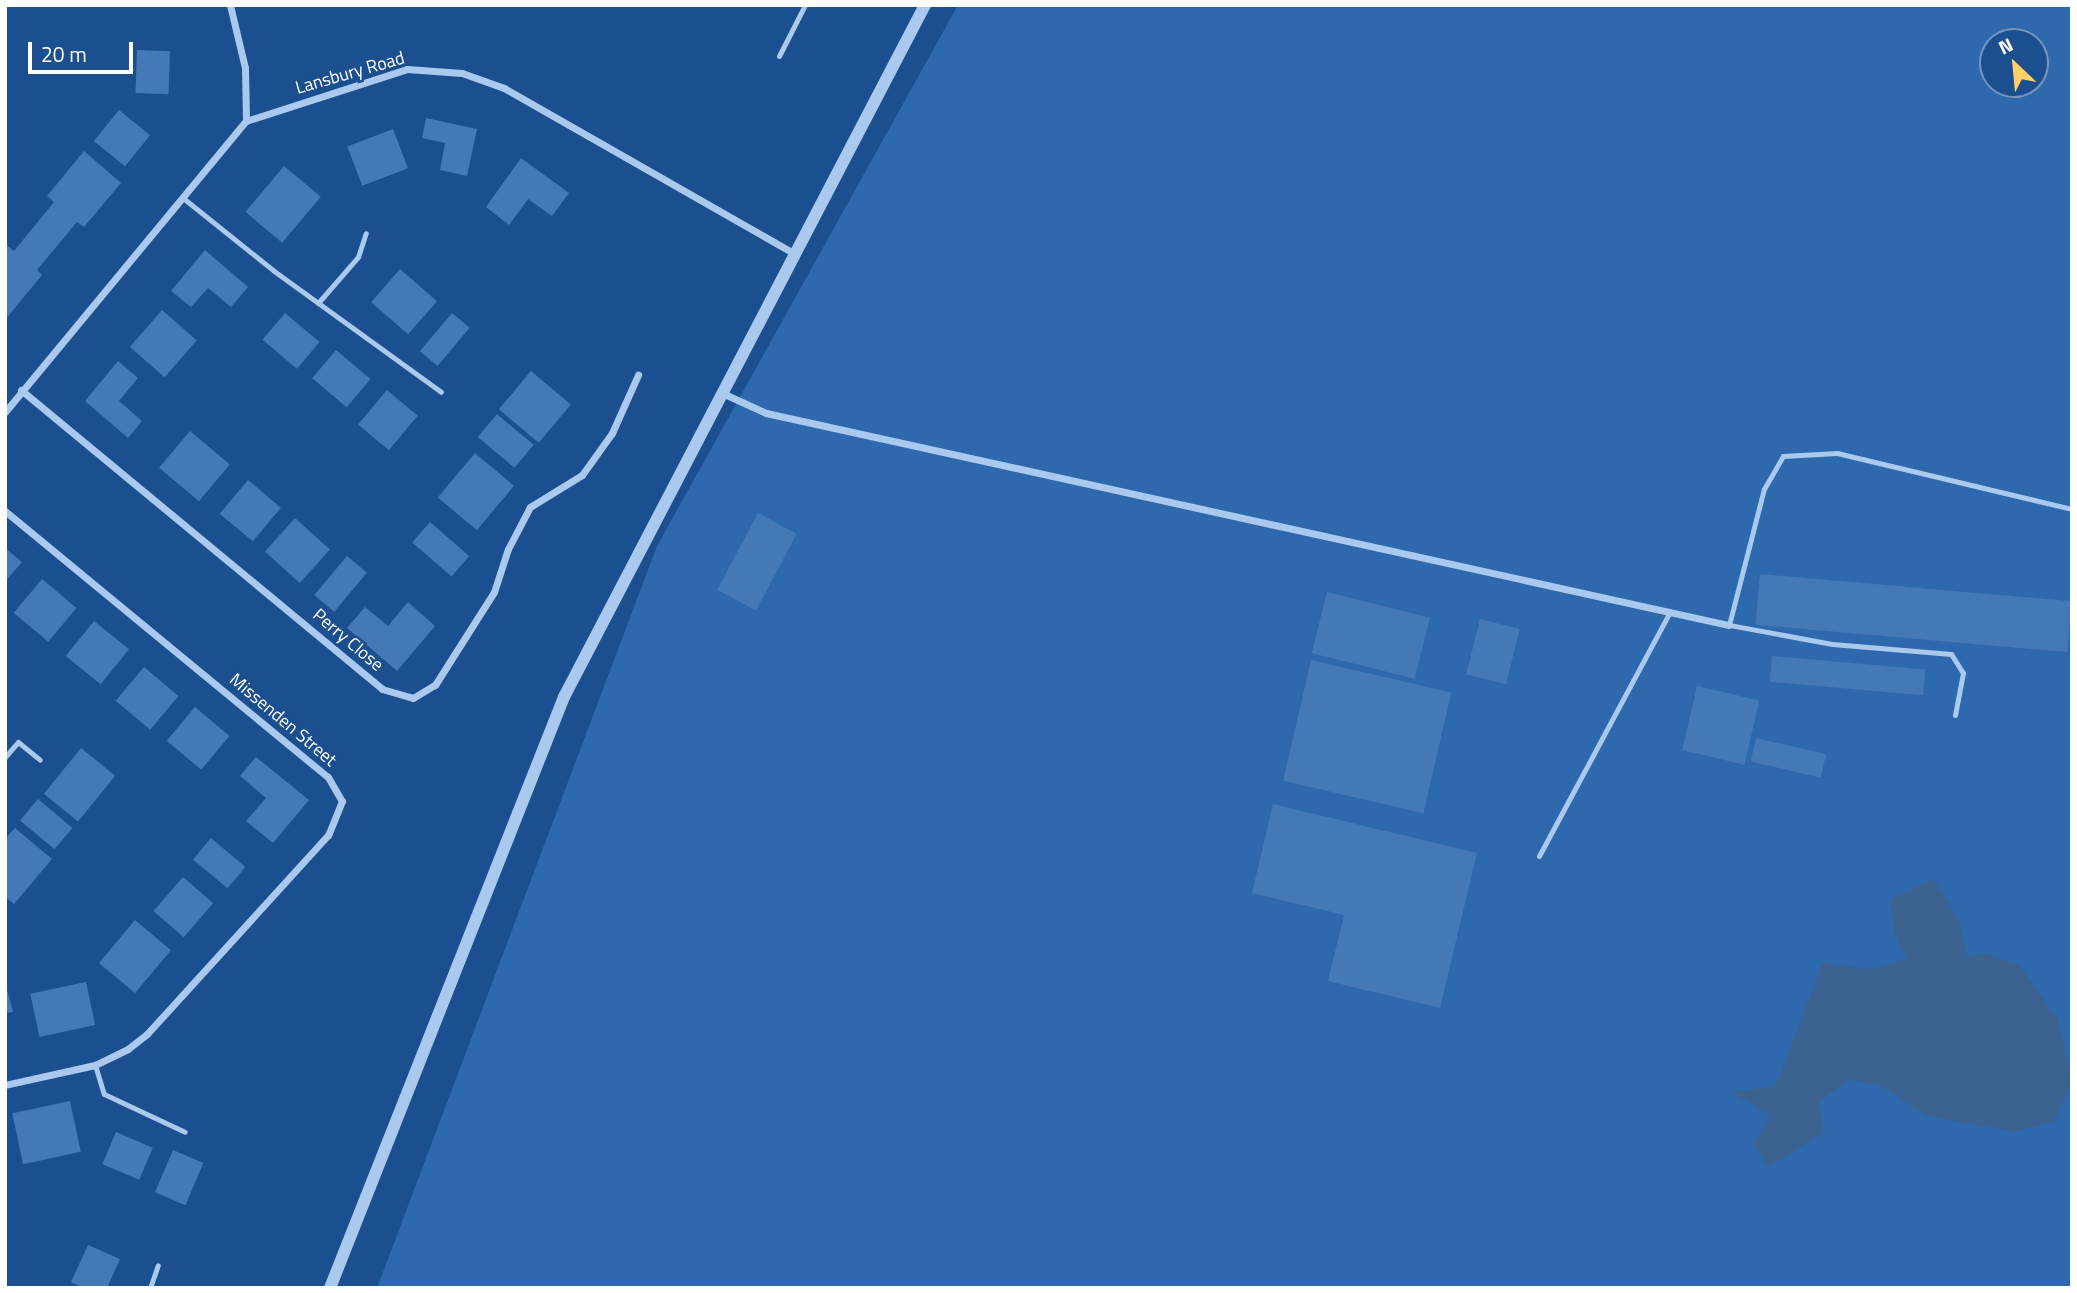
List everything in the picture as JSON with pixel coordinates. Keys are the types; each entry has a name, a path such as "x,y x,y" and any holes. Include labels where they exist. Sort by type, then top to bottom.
{"street":[{"path":"5,412 246,121 245,68 230,5"},
{"path":"330,1288 564,697 719,392 795,254 925,5"},
{"name":"Lansbury Road","path":"246,121 407,69 462,73 504,88 795,254"},
{"name":"Perry Close","path":"21,390 382,690 413,698 435,685 494,592 508,549 530,507 590,465 612,433 638,375"},
{"path":"719,392 766,413 1729,625"},
{"name":"Missenden Street","path":"5,511 328,777 342,801 328,835 147,1034 128,1049 95,1065 5,1085"}],"lane":[{"path":"779,56 805,5"},
{"path":"183,198 318,303 441,392"},
{"path":"318,303 358,257 366,233"},
{"path":"1955,715 1963,673 1951,654 1832,644 1729,625 1764,489 1783,456 1837,453 2072,509"},
{"path":"1539,856 1670,612"},
{"path":"5,757 18,742 40,760"},
{"path":"95,1065 104,1094 185,1132"},
{"path":"150,1288 158,1265"}],"shaded area":[{"path":"958,5 2072,5 2072,1288 377,1288 657,546"},
{"path":"1933,879 1957,916 1967,956 1989,954 2020,966 2058,1019 2072,1081 2054,1122 2012,1131 1927,1116 1878,1084 1849,1080 1819,1101 1823,1133 1768,1167 1754,1144 1770,1115 1732,1092 1775,1087 1823,963 1870,969 1907,959 1894,932 1890,899"}],"building":[{"path":"137,50 170,51 168,94 135,93"},
{"path":"119,110 150,135 125,166 94,141"},
{"path":"426,118 477,129 467,176 440,170 445,143 422,138"},
{"path":"393,129 408,168 362,186 347,147"},
{"path":"84,151 121,183 84,227 77,222 37,270 42,275 5,320 5,244 14,251 54,202 47,196"},
{"path":"521,158 569,193 552,216 528,199 509,225 486,207"},
{"path":"284,166 321,197 282,243 245,212"},
{"path":"205,250 248,287 231,307 208,288 191,307 171,291"},
{"path":"400,269 437,301 408,334 371,302"},
{"path":"162,310 197,340 165,377 130,347"},
{"path":"285,313 319,342 297,369 263,340"},
{"path":"452,313 470,328 437,366 420,351"},
{"path":"336,350 370,379 347,407 312,378"},
{"path":"118,361 138,378 119,401 142,421 128,438 85,401"},
{"path":"531,371 571,404 539,443 499,409"},
{"path":"387,390 418,416 389,450 358,424"},
{"path":"497,414 534,445 514,468 478,437"},
{"path":"190,431 230,464 199,501 159,468"},
{"path":"475,453 514,486 477,530 438,497"},
{"path":"248,480 281,508 253,541 220,514"},
{"path":"758,513 797,534 756,610 717,590"},
{"path":"295,518 330,549 300,583 265,551"},
{"path":"430,522 469,556 452,576 412,542"},
{"path":"5,548 22,562 5,582"},
{"path":"347,556 367,573 334,612 314,595"},
{"path":"1760,574 2072,601 2067,652 1756,625"},
{"path":"42,579 76,608 48,642 14,613"},
{"path":"1327,592 1430,618 1415,679 1312,653"},
{"path":"408,602 435,626 397,671 347,628 365,607 388,626"},
{"path":"1480,619 1520,629 1506,684 1466,674"},
{"path":"94,621 129,649 101,684 66,656"},
{"path":"1772,656 1925,669 1923,695 1770,682"},
{"path":"1311,660 1451,692 1423,813 1283,781"},
{"path":"144,667 178,696 150,730 116,701"},
{"path":"1697,686 1759,700 1745,765 1682,750"},
{"path":"195,707 229,736 201,770 167,741"},
{"path":"1756,738 1826,754 1821,778 1751,761"},
{"path":"81,748 115,776 78,822 44,794"},
{"path":"256,757 309,800 273,843 246,821 266,798 240,776"},
{"path":"38,799 72,828 54,849 20,820"},
{"path":"1273,804 1477,853 1440,1008 1328,981 1344,915 1252,893"},
{"path":"15,828 52,859 14,904 5,897 5,839"},
{"path":"211,838 245,867 227,888 193,859"},
{"path":"183,877 213,903 184,937 153,911"},
{"path":"135,920 171,950 135,993 99,963"},
{"path":"5,982 13,1012 5,1013"},
{"path":"86,982 95,1025 39,1037 30,994"},
{"path":"70,1101 81,1152 23,1164 12,1113"},
{"path":"116,1132 153,1148 139,1180 102,1164"},
{"path":"173,1150 203,1163 185,1205 155,1192"},
{"path":"88,1245 120,1259 107,1288 84,1288 71,1282"}]}
